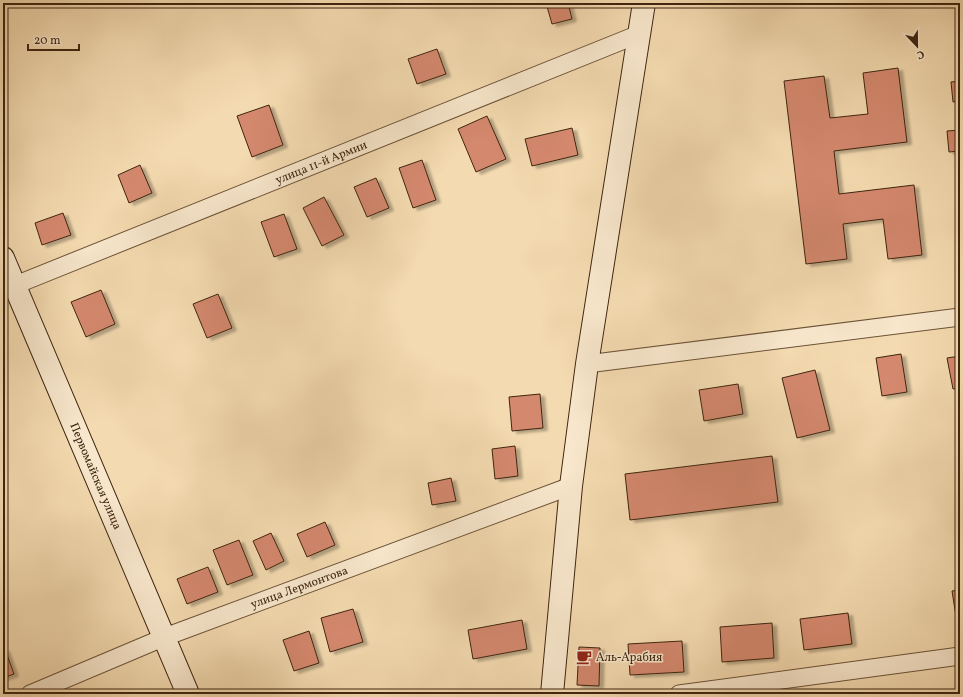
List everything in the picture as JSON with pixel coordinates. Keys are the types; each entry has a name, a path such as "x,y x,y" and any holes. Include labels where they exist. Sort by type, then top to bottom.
{"main road":[{"path":"552,694 571,486 587,364 644,3"},
{"name":"Первомайская улица","path":"3,258 8,288 165,637 188,694"}],"street":[{"name":"улица 11-й Армии","path":"8,288 638,34"},
{"path":"587,364 960,317"},
{"name":"улица Лермонтова","path":"30,694 165,637 571,486"},
{"path":"679,694 960,656"}],"building":[{"path":"546,3 568,3 572,19 552,24"},
{"path":"437,49 446,74 417,84 408,59"},
{"path":"898,68 907,142 834,151 839,194 914,185 922,255 888,259 883,219 843,224 847,259 806,264 784,81 824,76 830,118 868,114 863,73"},
{"path":"960,81 960,101 953,102 951,82"},
{"path":"269,105 283,145 252,157 237,116"},
{"path":"487,116 506,159 476,172 458,129"},
{"path":"572,128 578,155 532,166 525,139"},
{"path":"960,130 960,151 949,152 947,131"},
{"path":"422,160 436,200 413,208 399,168"},
{"path":"140,165 152,193 129,203 118,175"},
{"path":"376,178 389,208 367,217 354,187"},
{"path":"324,197 344,235 322,246 303,208"},
{"path":"63,213 71,235 42,245 35,223"},
{"path":"284,214 297,249 274,257 261,222"},
{"path":"101,290 115,324 86,337 71,302"},
{"path":"218,294 232,328 207,338 193,304"},
{"path":"901,354 907,392 882,396 876,358"},
{"path":"960,356 960,388 953,389 947,358"},
{"path":"815,370 830,430 797,438 782,378"},
{"path":"738,384 743,414 704,421 699,390"},
{"path":"540,394 543,428 512,431 509,397"},
{"path":"515,446 518,476 495,479 492,449"},
{"path":"772,456 778,502 630,520 625,474"},
{"path":"451,478 456,501 432,505 428,483"},
{"path":"325,522 335,545 307,557 297,534"},
{"path":"271,533 284,561 266,570 253,541"},
{"path":"239,540 253,575 227,585 213,550"},
{"path":"208,567 218,592 187,604 177,579"},
{"path":"960,590 960,629 958,629 952,591"},
{"path":"353,609 363,642 330,652 321,618"},
{"path":"848,613 852,644 804,650 800,619"},
{"path":"522,620 527,649 473,659 468,630"},
{"path":"772,623 774,658 722,662 720,627"},
{"path":"309,631 319,663 294,671 283,640"},
{"path":"682,641 684,672 630,675 628,644"},
{"path":"579,647 600,648 599,686 577,685"},
{"path":"5,649 14,674 3,678 3,650"}],"place":[{"name":"Аль-Арабия","path":"584,657"}]}
